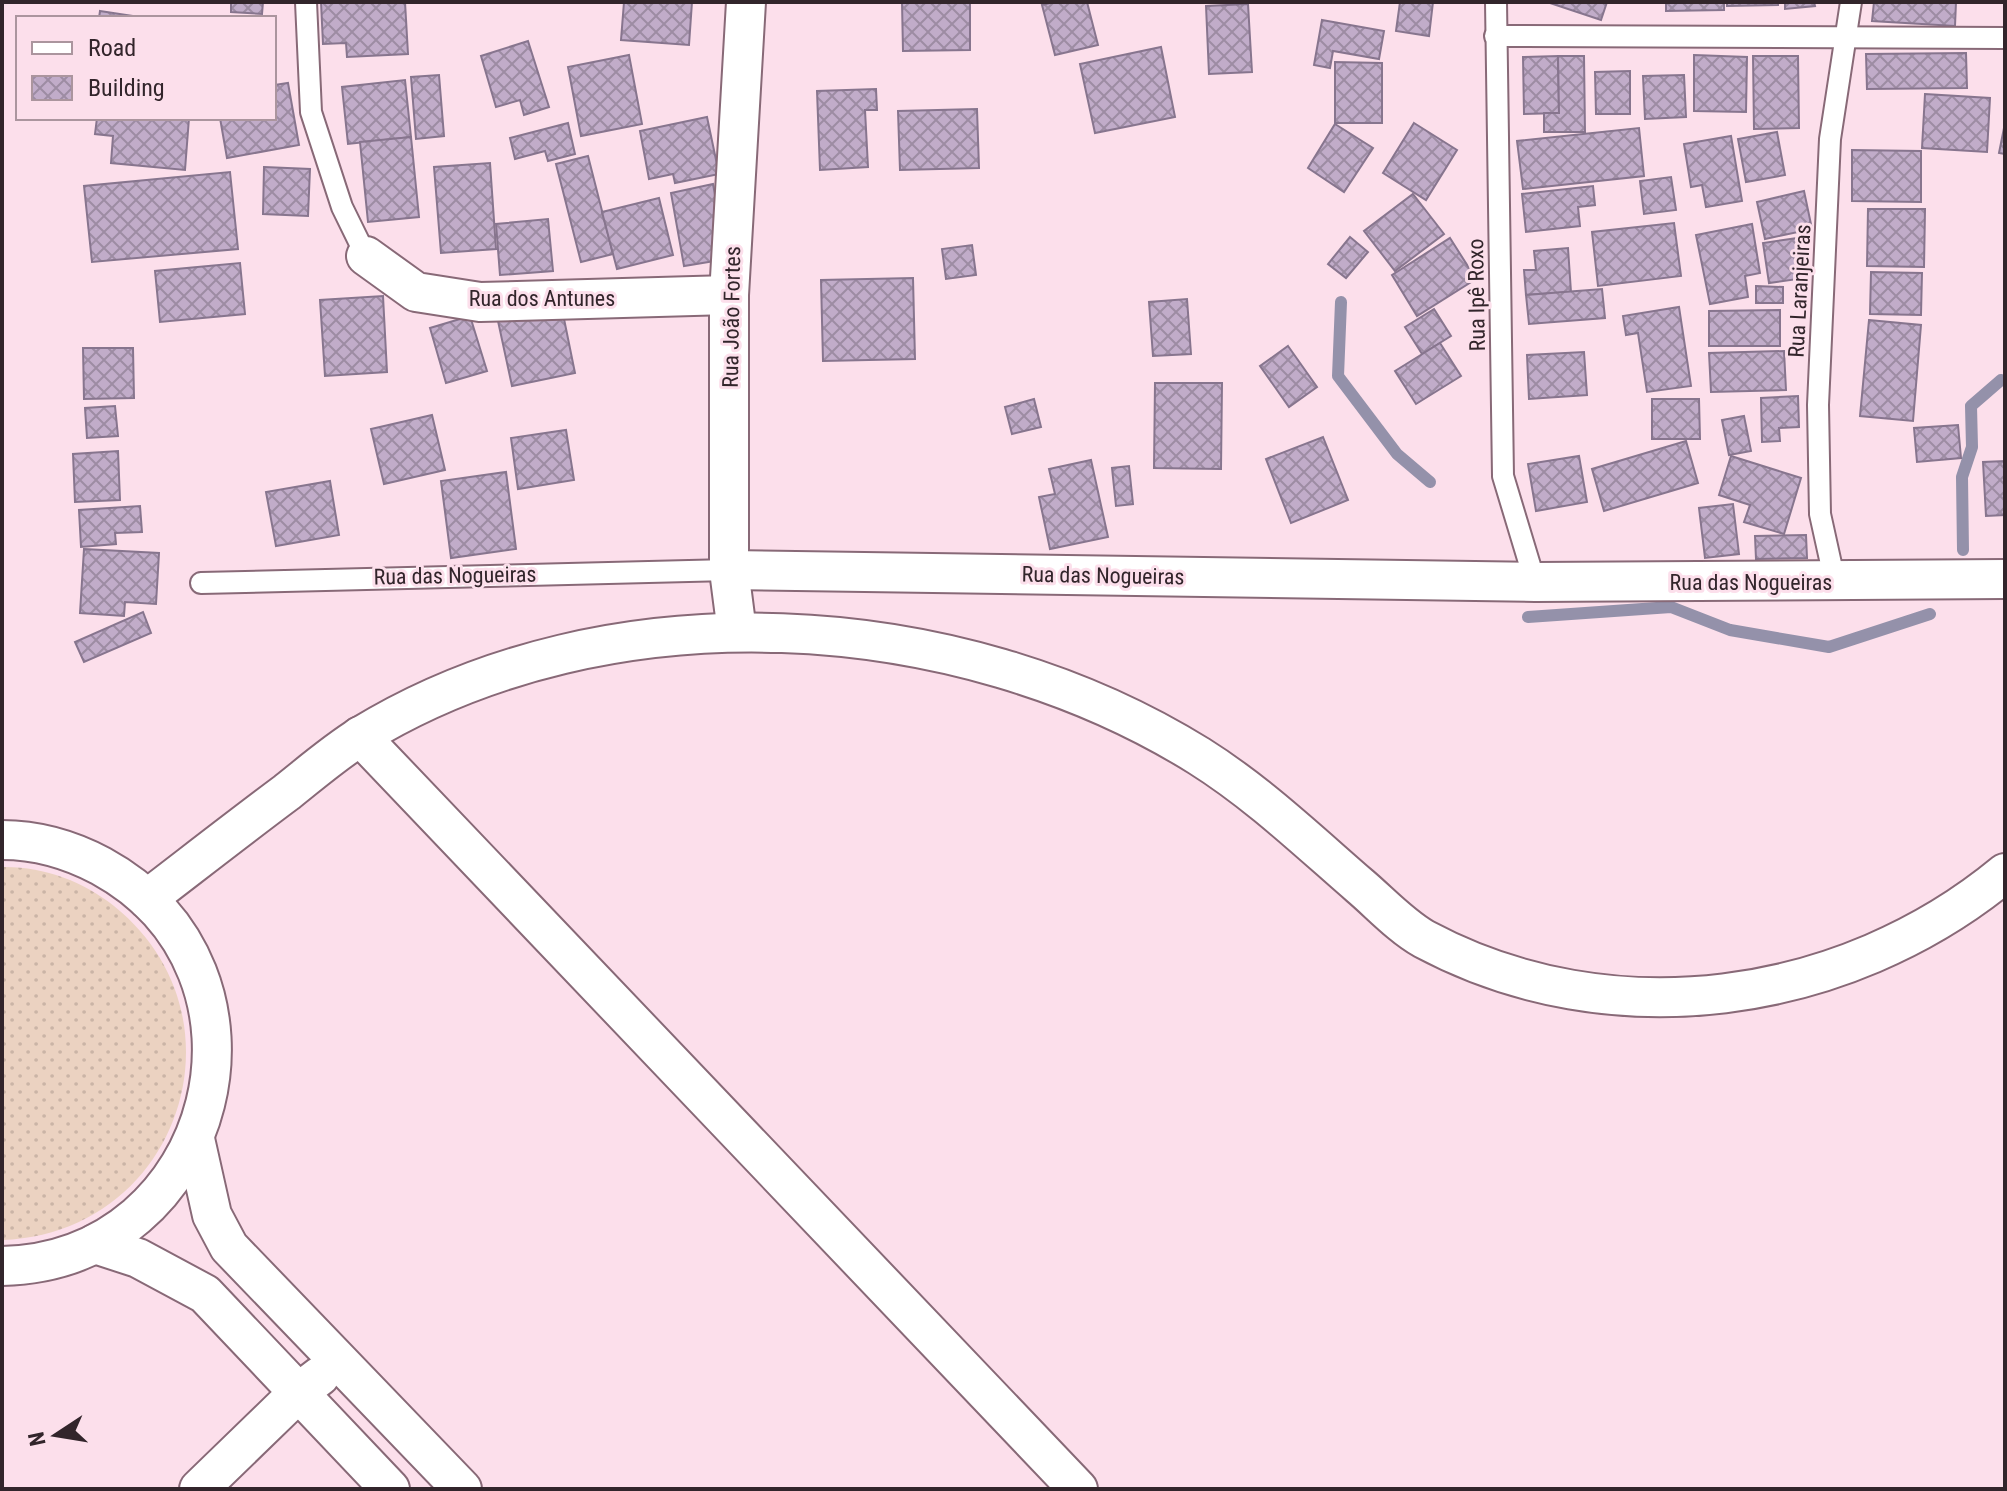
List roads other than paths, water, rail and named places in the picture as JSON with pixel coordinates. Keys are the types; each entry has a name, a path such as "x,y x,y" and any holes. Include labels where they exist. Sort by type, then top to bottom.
{"street":[{"name":"Rua João Fortes","path":"737,632 729,570 729,295 746,2"},
{"name":"Rua dos Antunes","path":"366,256 416,292 480,302 729,295"},
{"name":"Rua das Nogueiras","path":"729,570 1535,582 2005,579"},
{"path":"147,899 360,736 482,680 547,660 613,645 737,632 814,633 881,640 1013,670 1077,694 1150,729 1254,793 1418,936 1467,959 1571,990 1679,998 1733,994 1786,984 1889,949 1937,922 2005,873"},
{"path":"360,736 1078,1489"},
{"path":"2,840 50,845 85,857 118,875 147,899 171,926 191,958 204,993 212,1029 212,1066 207,1104 195,1139 178,1171 154,1200 127,1225 95,1244 61,1258 2,1266"},
{"path":"195,1139 212,1215 229,1247 462,1489"},
{"path":"95,1244 138,1258 205,1294 390,1489"},
{"path":"199,1489 299,1392 339,1363"}],"lane":[{"path":"306,2 311,112 342,207 366,256"},
{"name":"Rua Ipê Roxo","path":"1496,2 1503,476 1535,582"},
{"name":"Rua Laranjeiras","path":"1835,582 1820,514 1818,405 1830,139 1851,2"},
{"path":"1495,36 2005,38"},
{"name":"Rua das Nogueiras","path":"201,583 729,570"}],"waterway":[{"path":"1341,302 1338,376 1397,454 1430,482"},
{"path":"1963,550 1962,477 1972,447 1971,406 2001,380"},
{"path":"1528,617 1671,607 1730,630 1829,647 1930,614"}]}
